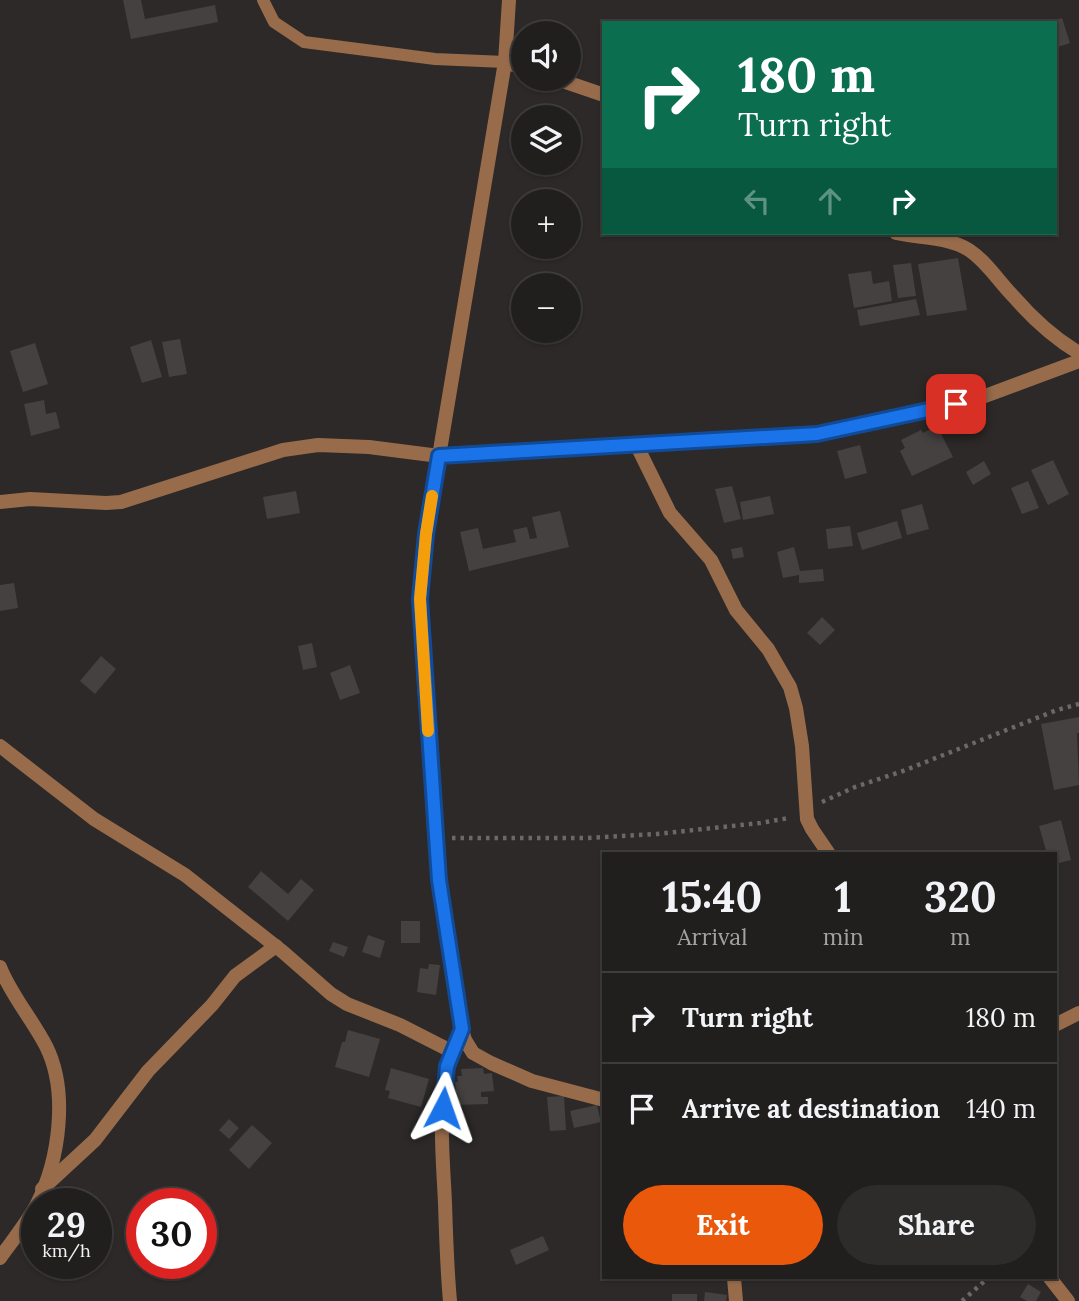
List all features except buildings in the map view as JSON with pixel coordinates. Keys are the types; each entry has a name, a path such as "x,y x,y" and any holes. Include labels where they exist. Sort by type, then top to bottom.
{"street":[{"path":"509,0 505,62 426,534 420,599 439,880 462,1029 473,1053 532,1081 602,1099"},
{"path":"505,62 511,64"},
{"path":"581,87 602,94"},
{"path":"908,235 945,241 968,250 984,262 1044,329 1079,354"},
{"path":"0,502 30,499 121,502 283,450 318,445 369,447 439,456 817,434 977,399 1079,361"},
{"path":"636,444 670,513 710,560 736,610 768,649 790,687 802,746 806,812 811,829 828,852"},
{"path":"0,746 94,819 184,875 347,1004 400,1025 451,1051"},
{"path":"43,1188 95,1140 148,1070 212,1005 235,976 276,946"},
{"path":"0,967 47,1048 59,1097 52,1160 42,1188"},
{"path":"1057,1024 1079,1013"},
{"path":"450,1301 443,1086 451,1051 462,1029"},
{"path":"0,1258 21,1226"},
{"path":"734,1279 736,1301"},
{"path":"1051,1279 1069,1301"}],"lane":[{"path":"263,0 274,22 304,42 435,60 505,62"}],"path":[{"path":"437,838 587,838 657,834 769,822 806,812 855,787 1079,704"},
{"path":"962,1301 987,1279"}],"slow traffic":[{"path":"428,731 420,599 432,496"}],"route":[{"path":"443,1108 447,1066 462,1029 439,880 420,599 426,534 439,456 817,434 956,404"}]}
